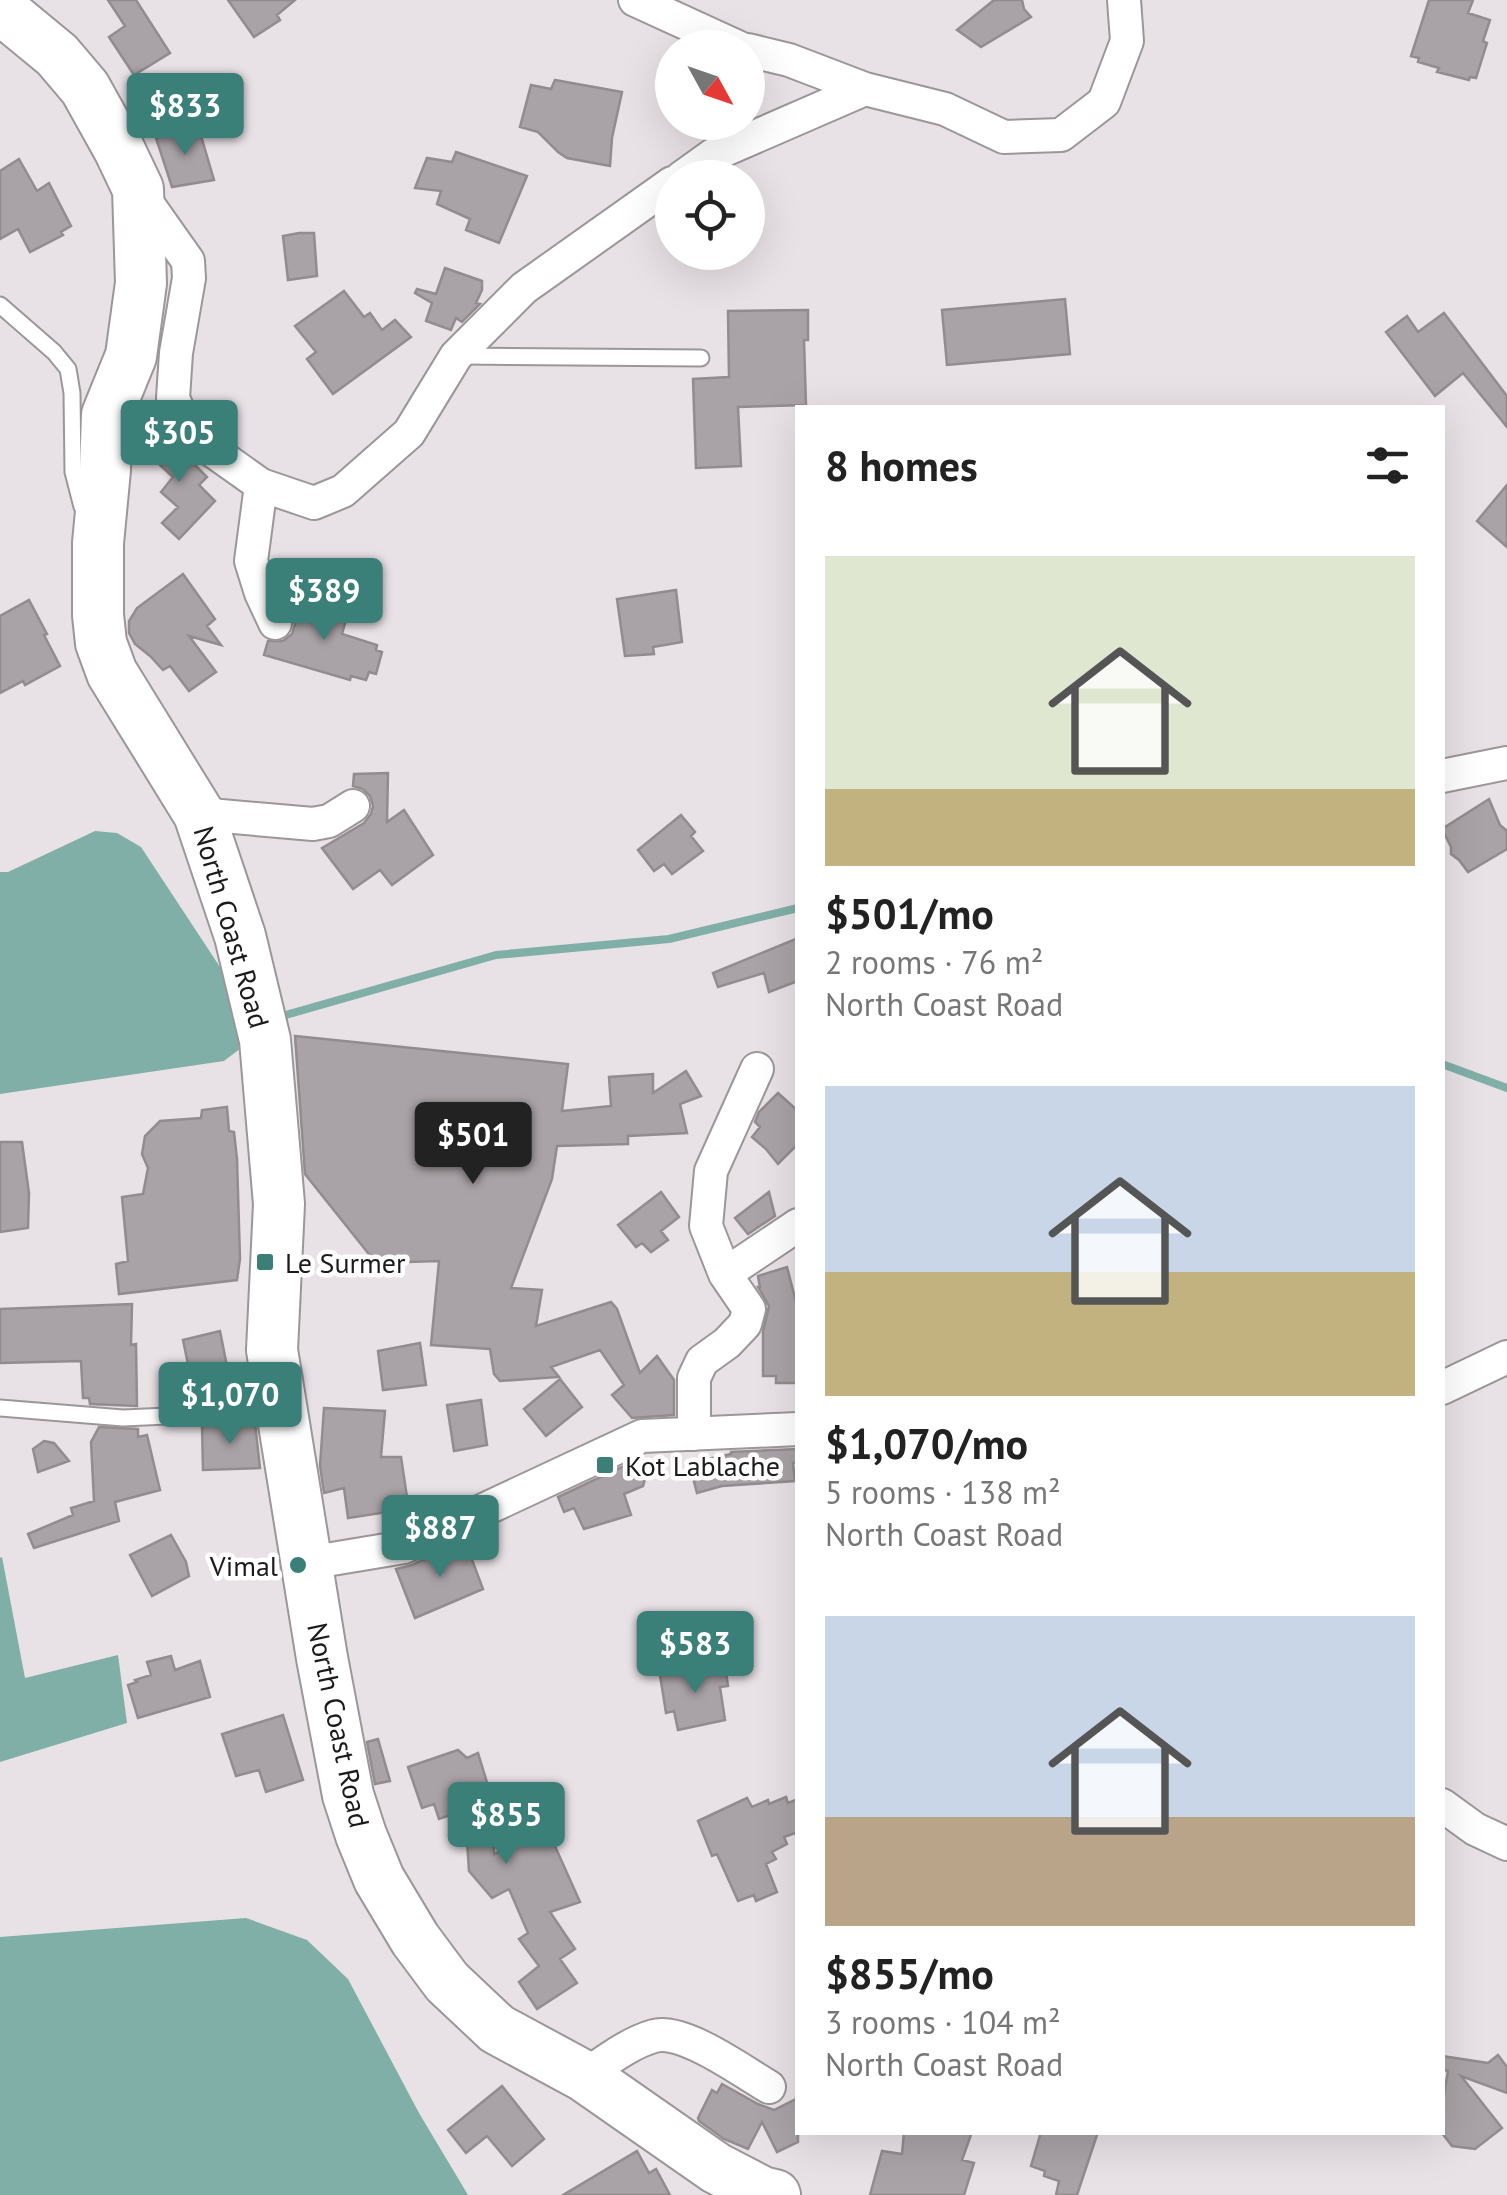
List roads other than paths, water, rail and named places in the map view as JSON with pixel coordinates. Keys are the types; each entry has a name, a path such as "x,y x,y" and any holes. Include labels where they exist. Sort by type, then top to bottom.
{"main road":[{"name":"North Coast Road","path":"0,8 57,55 84,88 138,189 141,283 130,356 107,415 98,542 100,642 112,672 199,814 240,936 261,1022 279,1204 272,1350 322,1658 348,1795 361,1835 379,1880 415,1940 446,1982 498,2028 584,2076 716,2168 775,2195"}],"street":[{"path":"635,0 701,30"},
{"path":"765,54 865,89 945,108 1004,136 1061,134 1104,102 1127,41 1124,0"},
{"path":"706,160 865,89"},
{"path":"138,189 188,261 173,398 185,427 261,485 314,503 343,491 410,433 456,356 524,288 655,196"},
{"path":"261,485 251,562 275,622"},
{"path":"1445,775 1507,763"},
{"path":"199,814 313,824 329,821 353,806"},
{"path":"694,1434 694,1378 702,1361 745,1324 749,1309 725,1274 706,1226 711,1171 757,1070"},
{"path":"725,1274 795,1227"},
{"path":"1445,1387 1507,1357"},
{"path":"308,1564 404,1547 642,1436 795,1429"},
{"path":"1445,1807 1475,1829 1507,1844"},
{"path":"584,2076 640,2042 669,2034 686,2039 769,2086"}],"lane":[{"path":"0,305 54,352 68,370 73,472 82,507 98,542"},
{"path":"456,356 701,358"},
{"path":"0,1408 124,1418 282,1411"}],"waterway":[{"path":"275,1018 496,955 669,939 795,909"},
{"path":"1445,1065 1507,1088"}],"place":[{"name":"Le Surmer","path":"265,1262"},
{"name":"Kot Lablache","path":"605,1465"},
{"name":"Vimal","path":"298,1565"}]}
